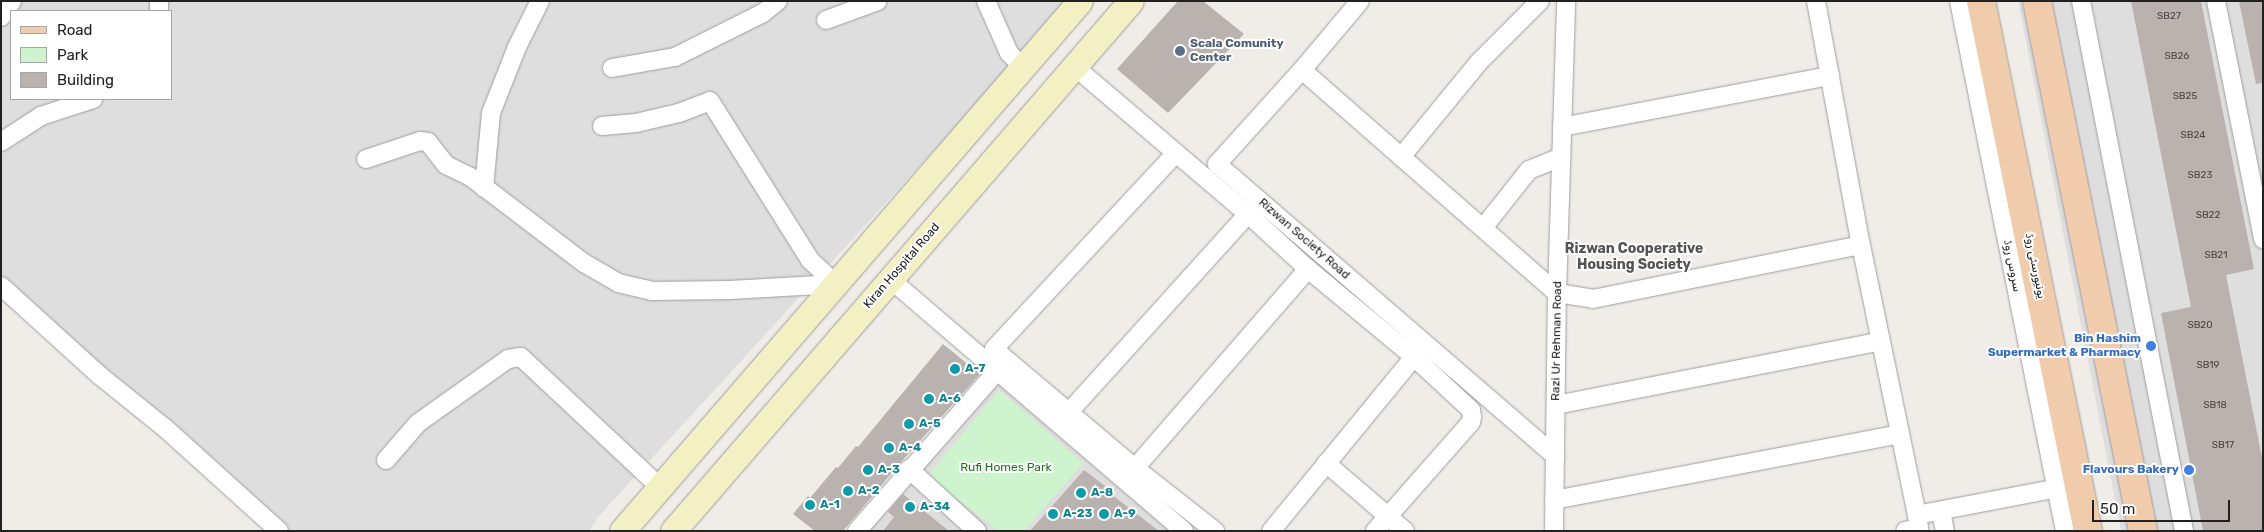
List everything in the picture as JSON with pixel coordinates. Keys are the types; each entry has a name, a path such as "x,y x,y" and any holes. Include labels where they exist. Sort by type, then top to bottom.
{"main road":[{"path":"622,531 1080,1"},
{"name":"Kiran Hospital Road","path":"673,531 1132,1"},
{"name":"یونیورسٹی روڈ","path":"1981,1 2068,486 2088,531"},
{"path":"2037,1 2143,531"}],"street":[{"path":"1,16 12,1"},
{"path":"484,188 491,113 517,48 540,1"},
{"path":"612,68 675,57 763,13 778,1"},
{"path":"826,20 878,1"},
{"path":"986,1 1009,53 1023,67"},
{"name":"Rizwan Society Road","path":"1360,1 1302,70 1218,164 1555,456"},
{"path":"1401,158 1479,62 1540,1"},
{"name":"Razi Ur Rehman Road","path":"1554,531 1557,293 1566,1"},
{"path":"1816,1 1861,245 1917,515 1919,528 1905,531"},
{"name":"سروس روڈ","path":"1959,1 2068,486 2065,531"},
{"path":"2081,1 2184,531"},
{"path":"2216,1 2263,239"},
{"path":"1075,67 1175,154 1248,214 1308,269 1414,357 1472,410 1471,422 1375,531"},
{"path":"1302,70 1557,293 1593,299 1861,245"},
{"path":"1562,127 1830,76"},
{"path":"1,142 40,116 90,100"},
{"path":"602,126 636,123 679,113 710,101 810,260 836,284"},
{"path":"366,159 420,141 428,142 446,165 471,177 584,263 618,283 652,291 730,290 836,284"},
{"path":"1175,154 994,349 1135,468 1215,531"},
{"path":"1483,228 1529,170 1561,157"},
{"path":"1069,412 1248,214"},
{"path":"1135,468 1308,269"},
{"path":"890,279 1184,531"},
{"path":"1,286 100,375 165,428 280,531"},
{"path":"1556,404 1881,341"},
{"path":"386,460 418,423 508,359 521,357 660,487"},
{"path":"1271,531 1414,357"},
{"path":"857,531 909,469 998,370"},
{"path":"1554,500 1900,434"},
{"path":"1326,463 1405,531"},
{"path":"909,469 978,531"},
{"path":"1917,515 2068,486"},
{"path":"1940,511 1945,531"}],"shaded area":[{"path":"1,1 1071,1 598,517 589,531 280,531 1,287"},
{"path":"2018,1 2263,1 2263,531 2121,531"},
{"path":"998,370 1184,531 860,531"}],"green space":[{"name":"Rufi Homes Park","path":"999,390 1083,463 1024,531 999,531 928,476"}],"building":[{"name":"Scala Comunity Center","path":"1178,1 1203,1 1244,34 1168,113 1117,69"},
{"path":"2131,1 2201,1 2254,269 2226,275 2263,463 2263,531 2203,531 2161,313 2191,307"},
{"path":"2239,1 2263,1 2263,83 2256,84"},
{"path":"943,344 980,374 901,462 843,531 815,531 793,514 808,496 810,498 836,467 838,468 856,446 858,447"},
{"path":"1084,470 1105,486 1103,488 1159,531 1030,531"},
{"name":"A-34","path":"903,494 949,531 883,531 894,517 888,512"}],"place":[{"name":"Scala Comunity Center","path":"1180,51"},
{"name":"Bin Hashim Supermarket & Pharmacy","path":"2151,346"},
{"name":"A-7","path":"955,369"},
{"name":"A-6","path":"929,399"},
{"name":"A-5","path":"909,424"},
{"name":"A-4","path":"889,448"},
{"name":"A-3","path":"868,470"},
{"name":"Flavours Bakery","path":"2189,470"},
{"name":"A-2","path":"848,491"},
{"name":"A-8","path":"1081,493"},
{"name":"A-1","path":"810,505"},
{"name":"A-34","path":"910,507"},
{"name":"A-23","path":"1053,514"},
{"name":"A-9","path":"1104,514"}],"district":[{"name":"Rizwan Cooperative Housing Society","path":"1634,258"}]}
